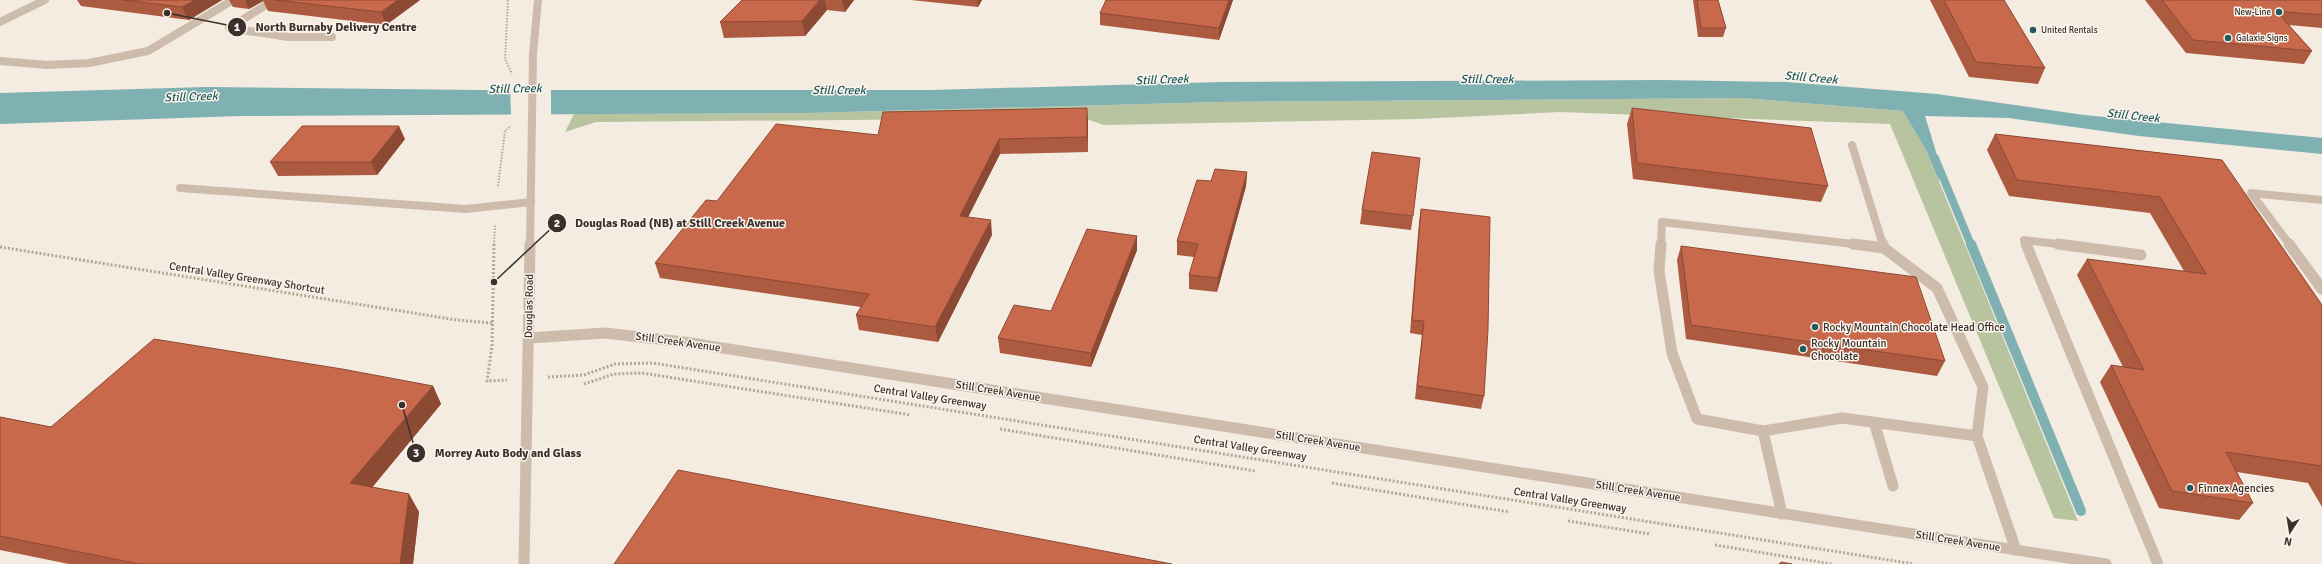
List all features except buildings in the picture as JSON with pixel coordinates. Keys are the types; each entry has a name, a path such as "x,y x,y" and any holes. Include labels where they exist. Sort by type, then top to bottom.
{"street":[{"path":"0,22 45,0"},
{"path":"0,61 47,65 89,63 148,51 233,0"},
{"path":"274,0 229,28 288,37 332,37"},
{"name":"Douglas Road","path":"524,564 533,54 538,0"},
{"path":"1852,145 1884,248"},
{"path":"180,188 466,209 531,202"},
{"path":"2322,200 2251,193 2322,289"},
{"path":"1977,436 1842,418 1763,430 1697,419 1672,353 1659,271 1662,222 1884,248 1938,288 1983,387 1977,436 2016,550"},
{"path":"2141,255 2024,240 2158,564"},
{"name":"Still Creek Avenue","path":"529,338 605,334 684,342 2106,564"},
{"path":"1874,422 1893,486"},
{"path":"1763,430 1782,514"}],"path":[{"path":"508,0 505,59 513,76"},
{"name":"Central Valley Greenway Shortcut","path":"0,247 457,320 492,323 487,381"},
{"name":"Central Valley Greenway","path":"584,375 615,364 646,363 667,365 1914,564"},
{"name":"Central Valley Greenway","path":"584,384 614,374 642,372 911,415"},
{"name":"Central Valley Greenway","path":"1000,429 1255,471"},
{"name":"Central Valley Greenway","path":"1332,483 1510,512"},
{"name":"Central Valley Greenway","path":"1568,521 1650,534"},
{"path":"1715,545 1832,564"}],"green space":[{"path":"1742,98 1903,111 1927,152 2078,521 2054,518 1890,124 1560,112 1418,119 1104,125 1083,118 596,122 565,132 574,114 808,113 1218,102"}],"water":[{"name":"Still Creek","path":"1662,80 1786,82 1937,94 2084,115 2322,138 2322,154 2139,136 2009,118 1925,116 1940,165 1939,181 1927,152 1903,111 1742,98 1218,102 808,113 241,116 0,124 0,93 206,87 478,90 931,90 1222,82"}],"pier":[{"path":"510,88 551,88 551,116 511,116"}],"waterway":[{"path":"1935,158 1971,245"},
{"path":"1971,244 2081,511"}],"place":[{"name":"New-Line","path":"2279,12"},
{"name":"North Burnaby Delivery Centre","path":"167,13"},
{"name":"United Rentals","path":"2033,30"},
{"name":"Galaxie Signs","path":"2228,38"},
{"name":"Douglas Road (NB) at Still Creek Avenue","path":"494,282"},
{"name":"Rocky Mountain Chocolate Head Office","path":"1815,327"},
{"name":"Rocky Mountain Chocolate","path":"1803,349"},
{"name":"Morrey Auto Body and Glass","path":"402,405"},
{"name":"Finnex Agencies","path":"2190,488"}]}
